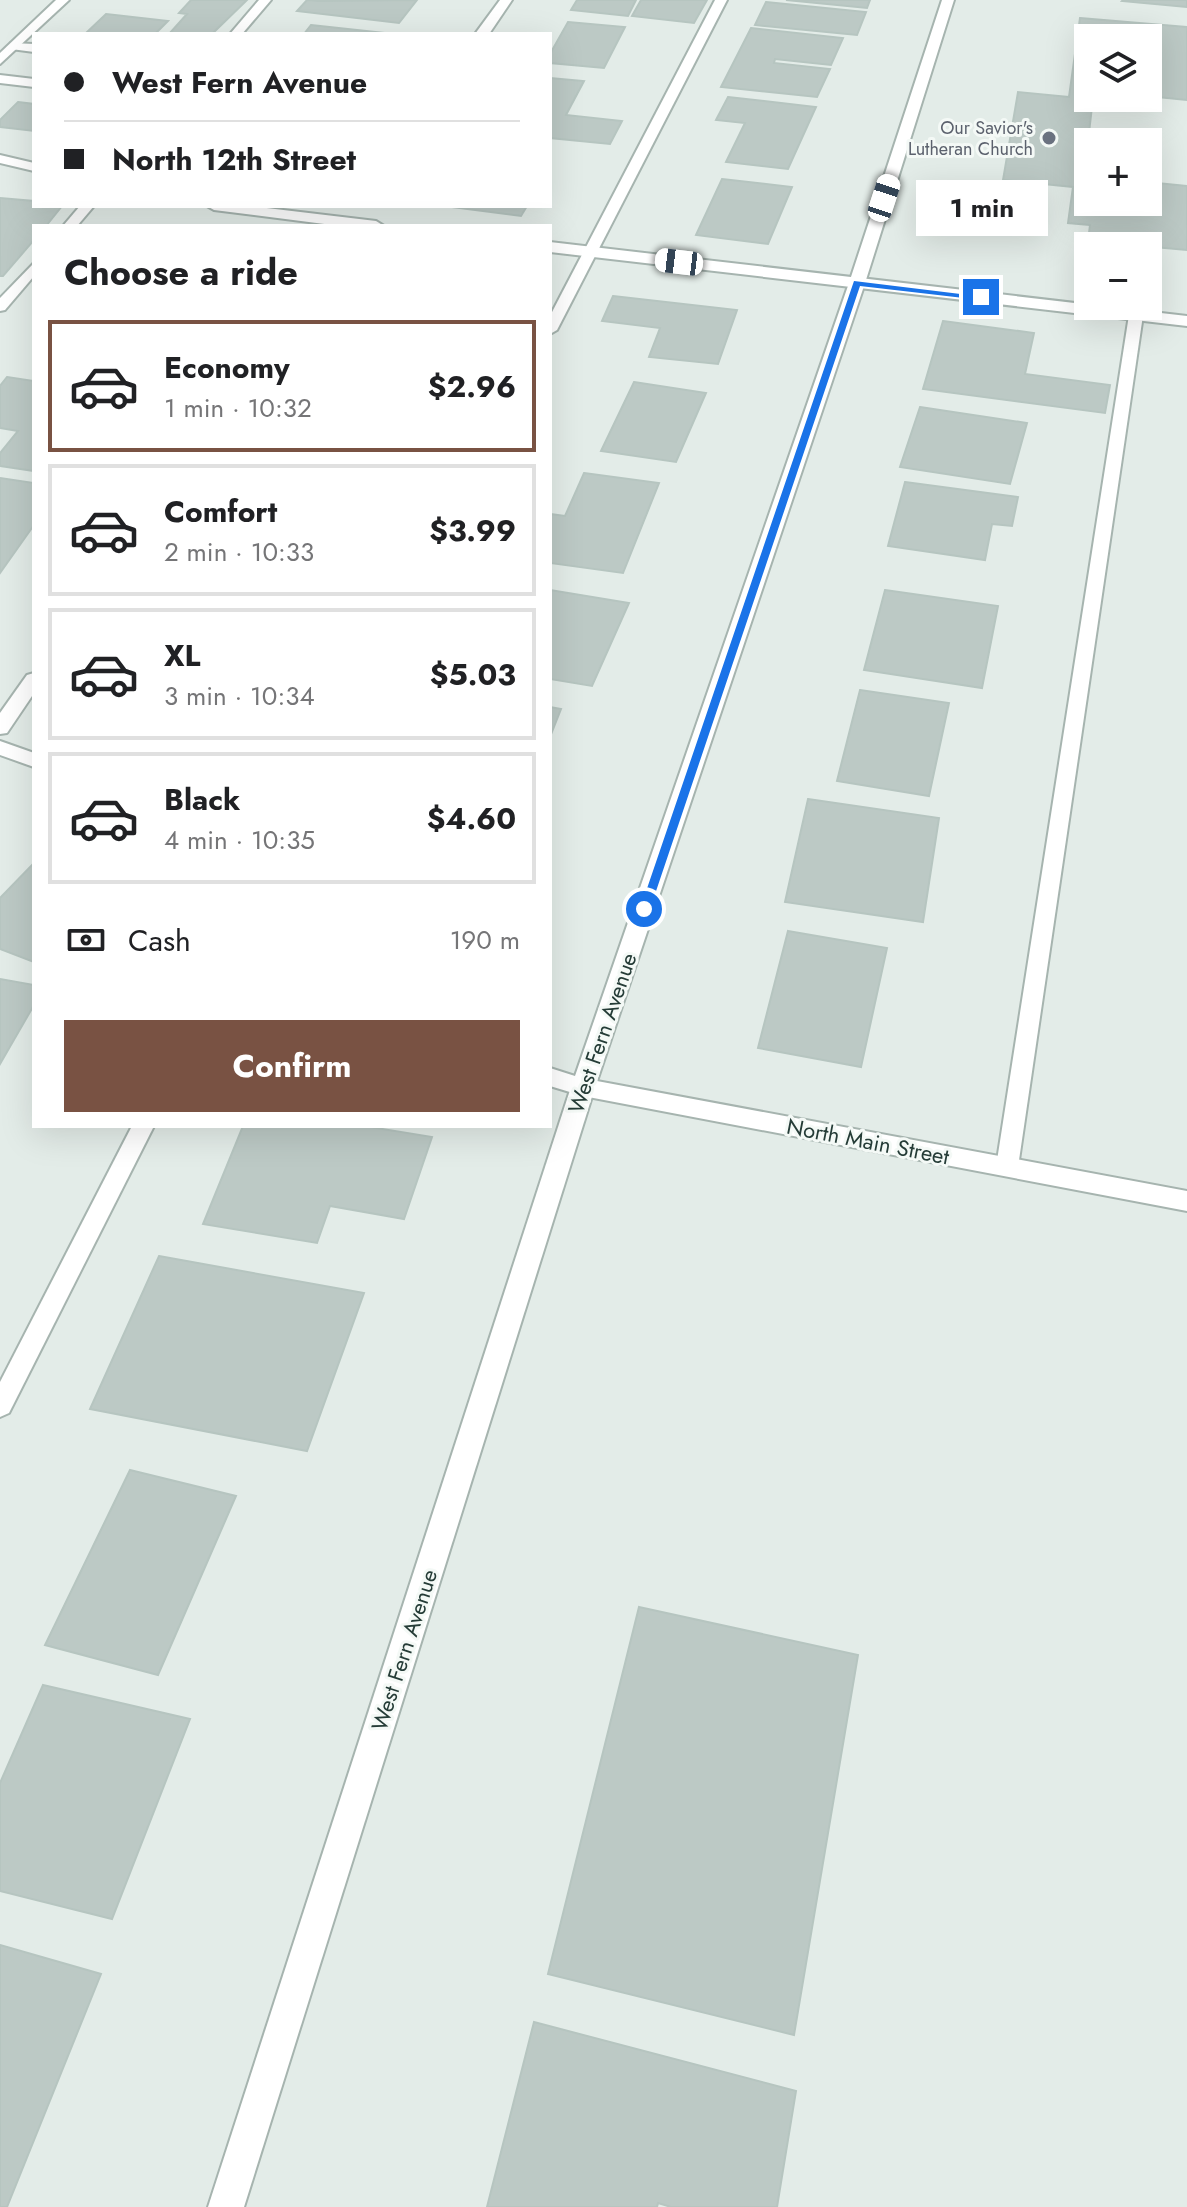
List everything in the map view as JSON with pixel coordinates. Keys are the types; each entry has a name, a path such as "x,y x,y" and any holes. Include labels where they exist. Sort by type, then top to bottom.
{"street":[{"path":"0,60 63,0"},
{"path":"483,32 506,0"},
{"name":"West Fern Avenue","path":"226,2207 583,1087 857,283 948,0"},
{"path":"0,159 32,167"},
{"path":"229,208 348,224"},
{"path":"552,247 1074,308"},
{"path":"1162,318 1187,321"},
{"path":"0,728 32,682"},
{"path":"0,748 32,759"},
{"name":"North Main Street","path":"552,1078 583,1087 1187,1201"}],"lane":[{"path":"238,32 265,0"},
{"path":"552,326 721,0"},
{"path":"15,46 32,48"},
{"path":"0,79 32,83"},
{"path":"72,224 85,208"},
{"path":"0,307 32,269"},
{"path":"1007,1167 1135,320"},
{"path":"0,1406 142,1128"}],"building":[{"path":"191,0 247,0 214,32 171,32 187,14 179,13"},
{"path":"307,0 417,0 399,23 297,11"},
{"path":"577,0 636,0 628,16 571,10"},
{"path":"641,0 707,0 694,23 632,16"},
{"path":"786,0 870,0 867,8"},
{"path":"1123,0 1187,0 1187,7 1122,1"},
{"path":"766,2 866,12 857,35 755,25"},
{"path":"106,14 168,21 157,32 87,32"},
{"name":"Our Savior's Lutheran Church","path":"1080,18 1151,24 1079,24"},
{"path":"568,22 625,27 604,68 552,63 552,50"},
{"path":"311,25 376,32 306,32"},
{"name":"Our Savior's Lutheran Church","path":"1162,25 1187,27 1187,100 1162,97"},
{"path":"751,28 843,38 831,65 775,59 774,63 830,69 817,97 721,87"},
{"name":"Our Savior's Lutheran Church","path":"1074,61 1074,112 1091,112 1090,128 1074,128 1074,216 1162,216 1162,183 1187,186 1187,250 1162,248 1162,232 1089,232 1090,225 1068,223 1073,187 1003,180 1018,92 1069,97"},
{"path":"552,78 584,81 566,115 622,121 610,144 552,138"},
{"path":"728,97 816,107 788,169 726,162 745,123 716,120"},
{"path":"18,102 32,104 32,131 0,127 0,120"},
{"path":"722,179 792,187 768,244 696,235"},
{"path":"0,198 32,201 32,208 60,208 48,224 32,224 32,242 0,276"},
{"path":"459,208 526,208 521,216"},
{"path":"613,296 737,310 718,364 649,357 660,328 602,321"},
{"path":"943,321 1034,333 1025,374 1110,385 1105,413 923,389"},
{"path":"7,377 32,381 32,471 0,466 0,453 18,431 0,428 0,386"},
{"path":"634,382 706,393 676,462 601,451"},
{"path":"920,407 1027,423 1010,484 900,467"},
{"path":"584,473 659,483 623,573 552,563 552,514 565,516"},
{"path":"0,478 32,483 32,528 0,573"},
{"path":"905,482 1018,497 1012,526 992,524 985,560 888,546"},
{"path":"552,590 629,603 592,686 552,679"},
{"path":"885,590 998,606 982,688 864,670"},
{"path":"860,690 949,703 929,796 837,781"},
{"path":"552,707 561,709 552,732"},
{"path":"808,799 939,818 923,922 785,902"},
{"path":"32,865 32,961 0,949 0,898"},
{"path":"788,931 887,948 861,1067 758,1048"},
{"path":"0,979 32,985 32,1008 0,1064"},
{"path":"242,1128 376,1128 432,1137 404,1219 330,1206 317,1243 203,1224"},
{"path":"159,1256 364,1293 307,1451 90,1409"},
{"path":"130,1470 236,1496 158,1675 45,1645"},
{"path":"639,1607 858,1655 794,2035 548,1974"},
{"path":"43,1685 190,1719 112,1919 0,1891 0,1783"},
{"path":"0,1945 101,1974 7,2207 0,2207"},
{"path":"534,2022 796,2091 777,2207 671,2207 658,2203 657,2207 487,2207"}],"place":[{"name":"Our Savior's Lutheran Church","path":"1049,138"}],"route":[{"path":"644,909 857,283 981,297"}]}
